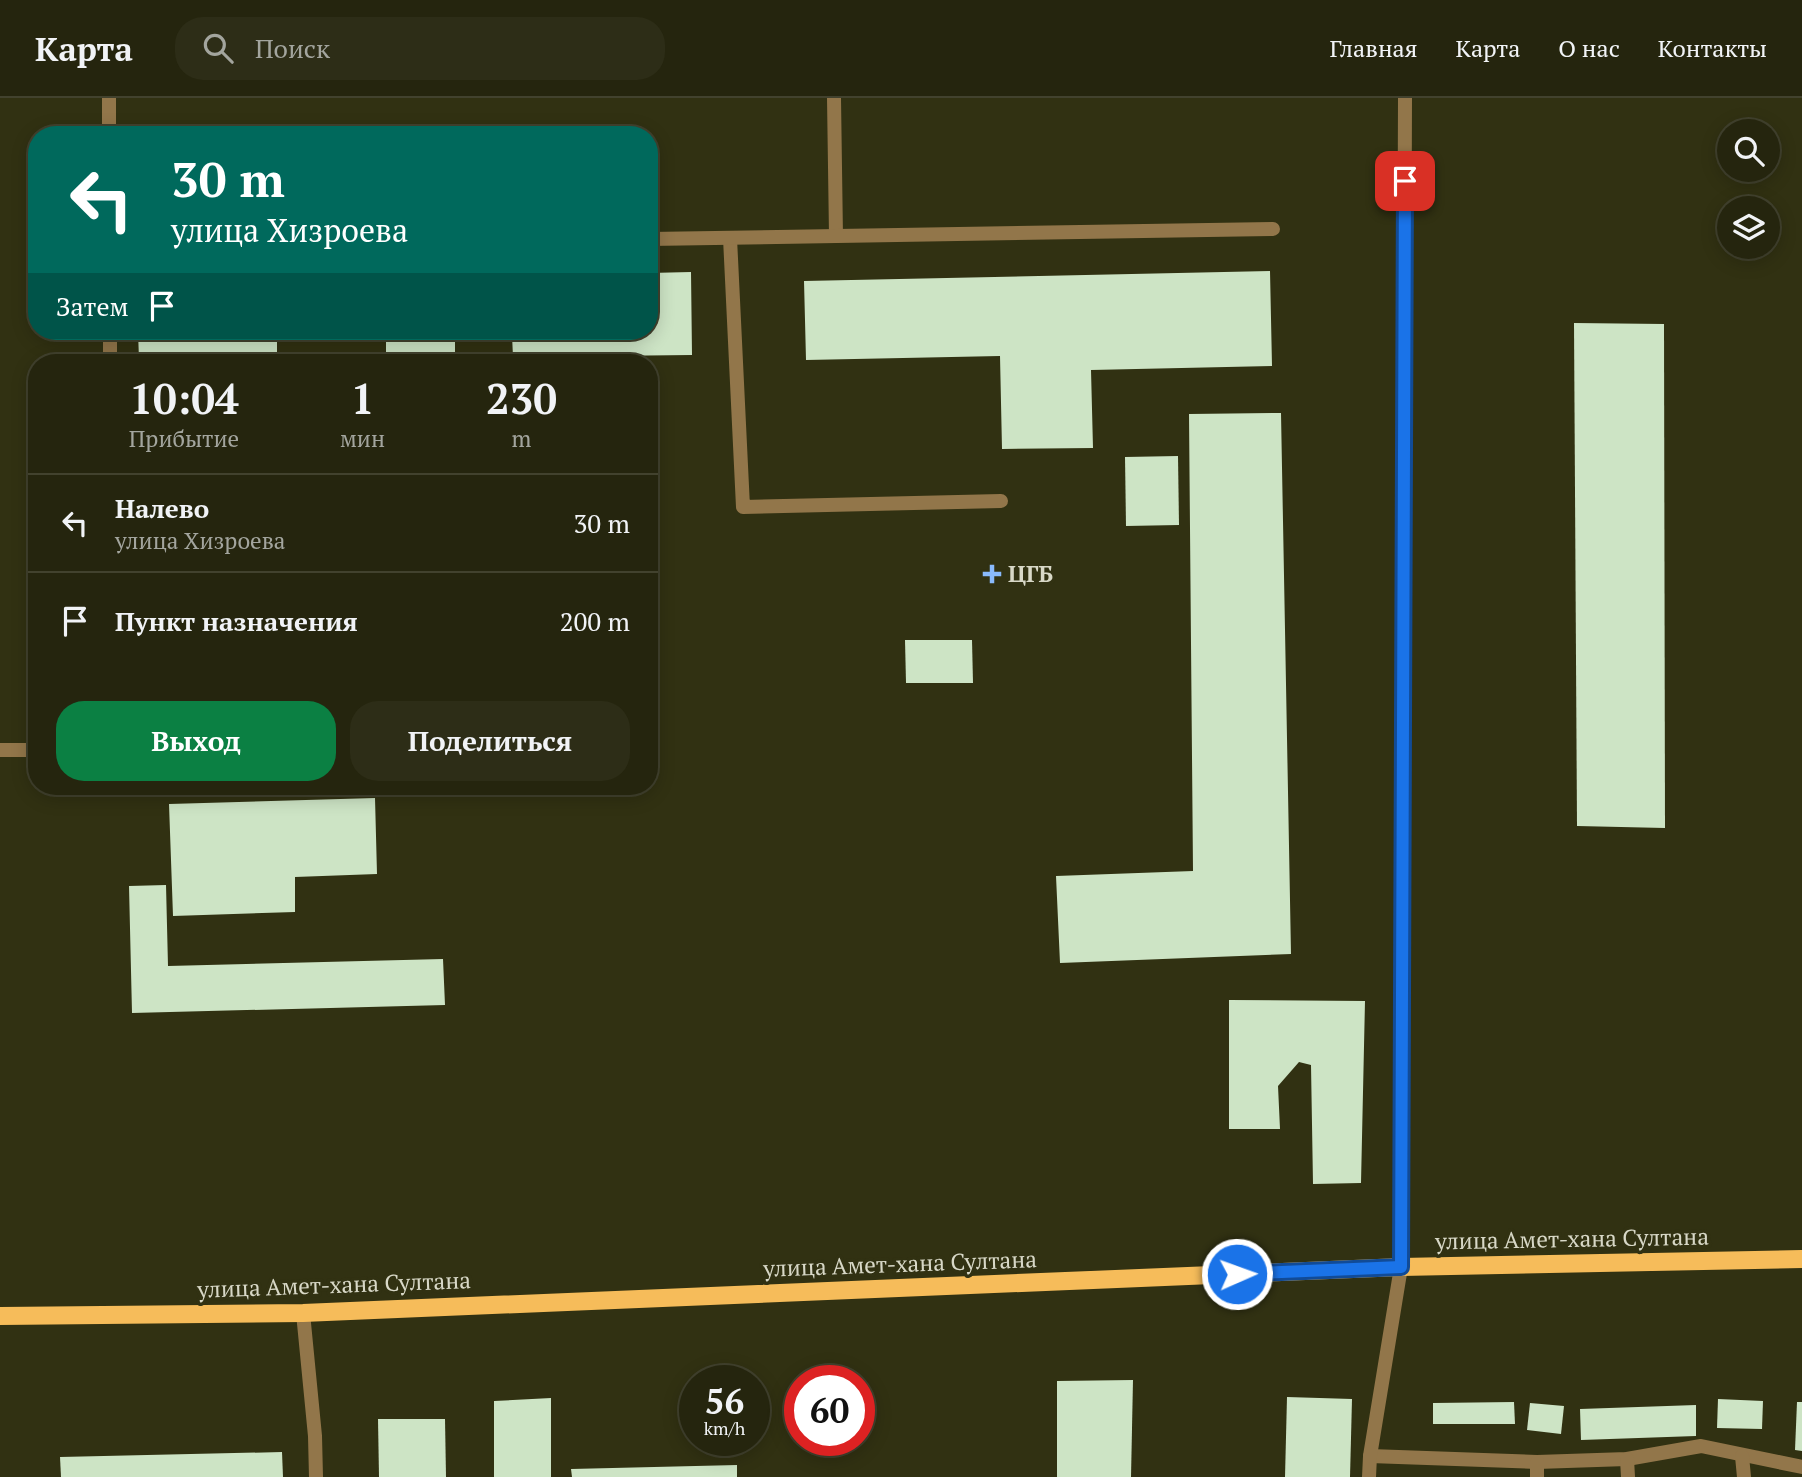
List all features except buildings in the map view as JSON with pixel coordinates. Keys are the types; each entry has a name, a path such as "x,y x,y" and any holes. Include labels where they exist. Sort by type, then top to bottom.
{"main road":[{"name":"улица Амет-хана Султана","path":"0,1316 303,1313 1401,1267 1802,1259"}],"street":[{"path":"109,98 109,126"},
{"path":"834,98 836,236"},
{"path":"1369,1477 1370,1456 1401,1267 1405,98"},
{"path":"658,239 1273,229"},
{"path":"730,238 743,508 1001,501"},
{"path":"0,750 28,750"},
{"path":"303,1313 315,1436 316,1477"},
{"path":"1370,1456 1537,1462 1627,1459 1700,1446 1802,1468"},
{"path":"1742,1456 1744,1477"},
{"path":"1627,1459 1628,1477"},
{"path":"1537,1462 1537,1477"}],"place":[{"name":"ЦГБ","path":"992,574"}],"route":[{"path":"1237,1274 1401,1267 1405,181"}]}
